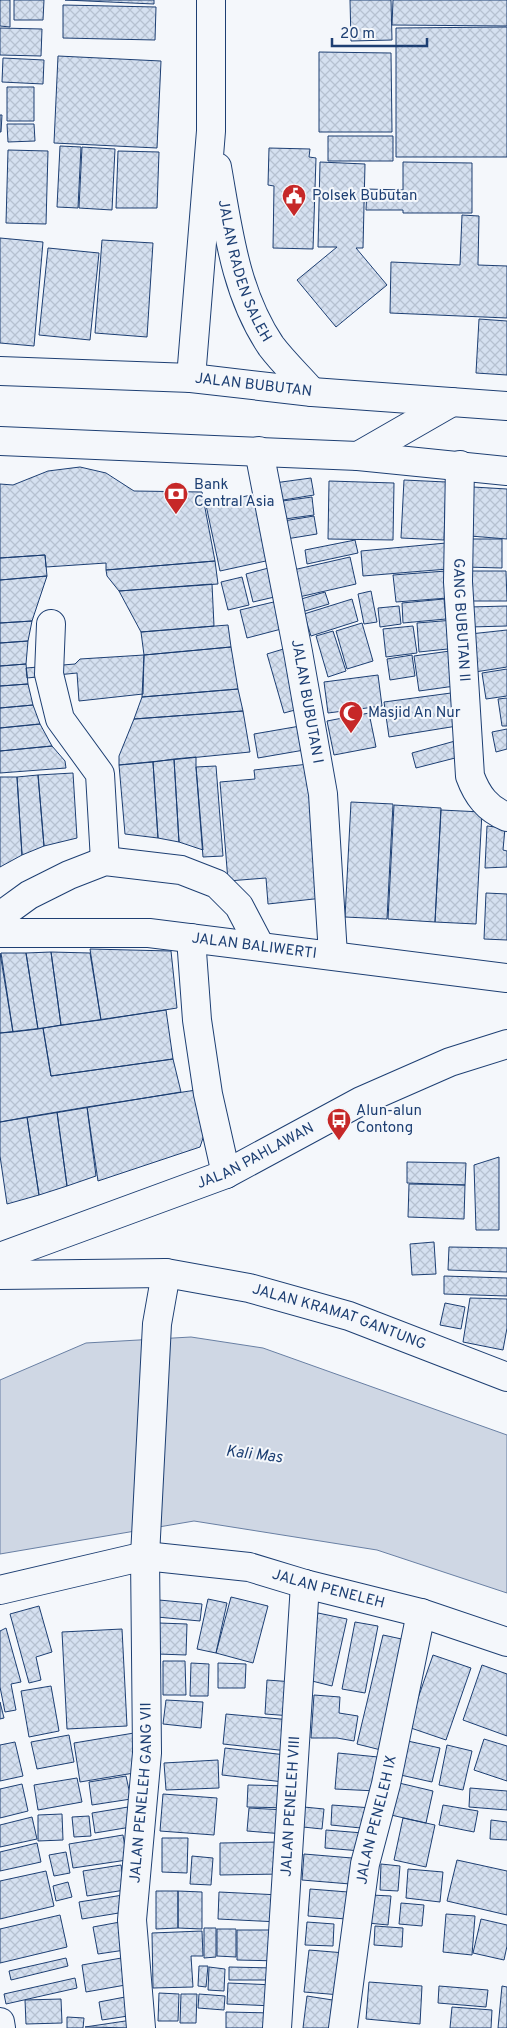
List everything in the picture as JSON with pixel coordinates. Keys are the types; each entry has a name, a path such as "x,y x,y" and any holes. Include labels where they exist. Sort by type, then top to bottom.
{"street":[{"name":"JALAN RADEN SALEH","path":"191,378 211,132 211,0"},
{"name":"JALAN RADEN SALEH","path":"211,132 233,254 249,307 272,347 312,392"},
{"name":"JALAN BUBUTAN","path":"0,371 191,378 312,392 507,406"},
{"path":"358,456 452,402"},
{"path":"0,441 358,456 507,471"},
{"name":"JALAN BUBUTAN I","path":"259,451 323,794 333,955"},
{"name":"GANG BUBUTAN II","path":"460,466 458,582 470,776 478,795 499,814 507,818"},
{"path":"51,624 49,674 60,719 100,774 106,861"},
{"path":"0,916 29,895 69,874 106,861 181,870 216,884 239,906 260,946"},
{"name":"JALAN BALIWERTI","path":"0,933 99,932 191,938 507,978"},
{"path":"191,938 197,1020 208,1094 226,1174"},
{"name":"JALAN PAHLAWAN","path":"0,1256 226,1174 361,1101 450,1062 507,1044"},
{"path":"146,1544 157,1324 166,1273"},
{"name":"JALAN KRAMAT GANTUNG","path":"0,1275 166,1273 249,1288 349,1316 507,1377"},
{"name":"JALAN PENELEH","path":"0,1590 146,1544 249,1567 305,1584 421,1613 507,1642"},
{"name":"JALAN PENELEH GANG VII","path":"141,2028 132,1920 147,1753 146,1544"},
{"name":"JALAN PENELEH VIII","path":"277,2028 305,1584"},
{"name":"JALAN PENELEH IX","path":"343,2028 365,1864 386,1784 421,1613"},
{"path":"0,2022 1,2028"}],"water":[{"name":"Kali Mas","path":"191,1337 263,1348 507,1435 507,1593 377,1550 194,1521 0,1554 0,1380 86,1343"}],"building":[{"path":"0,0 10,0 10,27 0,26"},
{"path":"14,0 44,0 43,20 14,20"},
{"path":"65,0 154,0 154,4"},
{"path":"350,0 391,0 392,40 351,41"},
{"path":"393,0 507,0 507,26 392,25"},
{"path":"63,5 156,7 155,40 63,38"},
{"path":"507,27 507,157 396,157 396,28"},
{"path":"0,28 42,29 41,56 0,55"},
{"path":"319,52 391,53 392,132 319,132"},
{"path":"58,56 161,61 157,148 54,143"},
{"path":"3,58 44,60 43,84 2,82"},
{"path":"7,87 34,87 34,121 7,121"},
{"path":"0,115 2,115 1,132 0,132"},
{"path":"7,124 34,124 35,141 8,142"},
{"path":"328,136 393,136 393,161 328,161"},
{"path":"60,146 81,147 78,208 57,207"},
{"path":"82,147 115,149 112,210 79,208"},
{"name":"Polsek Bubutan","path":"269,148 310,149 309,157 316,158 313,249 273,248 274,186 268,185"},
{"path":"8,150 48,151 46,224 6,223"},
{"path":"118,151 159,152 157,208 116,208"},
{"path":"320,162 365,164 363,248 356,248 387,285 336,327 297,280 337,247 318,247"},
{"path":"403,162 472,163 472,213 403,213 403,210 366,210 367,189 403,190"},
{"path":"462,215 479,216 478,265 507,266 507,318 390,313 391,262 460,265"},
{"path":"0,238 43,242 34,346 0,343"},
{"path":"102,240 153,243 147,337 95,333"},
{"path":"48,248 99,253 90,340 39,335"},
{"path":"479,319 507,321 507,375 476,373"},
{"path":"80,467 106,473 134,491 202,492 215,561 106,570 106,563 46,567 45,555 0,558 0,484 13,485 48,471"},
{"path":"311,478 314,495 277,501 274,483"},
{"path":"404,480 446,482 444,540 401,538"},
{"path":"329,481 394,483 393,540 328,539"},
{"path":"473,487 507,489 507,539 470,536"},
{"path":"260,493 275,559 220,571 206,505"},
{"path":"312,497 314,515 278,520 275,502"},
{"path":"314,516 317,534 280,540 277,522"},
{"path":"465,539 502,539 502,568 465,567"},
{"path":"355,540 358,553 307,564 305,550"},
{"path":"446,543 448,569 363,576 361,551"},
{"path":"45,555 47,576 0,580 0,558"},
{"path":"350,557 356,584 299,597 293,570"},
{"path":"215,561 218,584 119,591 107,576 106,570"},
{"path":"276,566 283,595 253,602 246,574"},
{"path":"446,571 448,598 396,602 393,575"},
{"path":"472,571 506,571 507,601 472,601"},
{"path":"47,576 32,621 0,623 0,580"},
{"path":"242,577 249,605 228,610 221,582"},
{"path":"212,584 214,626 141,632 119,591"},
{"path":"371,591 377,622 364,624 358,594"},
{"path":"325,592 329,604 295,614 291,602"},
{"path":"352,599 358,621 311,636 304,614"},
{"path":"444,599 446,619 403,623 402,603"},
{"path":"282,600 289,627 247,638 240,610"},
{"path":"399,606 401,624 380,627 378,608"},
{"path":"507,606 507,626 470,627 469,607"},
{"path":"454,620 457,648 419,652 417,623"},
{"path":"32,621 28,641 0,643 0,623"},
{"path":"362,623 373,661 347,669 336,631"},
{"path":"228,625 231,647 144,655 141,632"},
{"path":"413,626 417,653 386,657 383,629"},
{"path":"507,630 507,667 475,672 470,634"},
{"path":"333,631 346,671 328,677 316,636"},
{"path":"28,641 26,664 0,666 0,643"},
{"path":"231,647 238,689 142,697 144,655"},
{"path":"290,647 306,707 284,713 267,654"},
{"path":"450,651 455,686 419,691 414,656"},
{"path":"144,655 143,694 79,701 77,673 27,678 26,668 75,664 80,659"},
{"path":"412,655 415,676 390,680 387,659"},
{"path":"26,664 28,684 0,686 0,666"},
{"path":"507,669 507,696 486,699 482,673"},
{"path":"378,675 382,706 328,713 324,682"},
{"path":"28,684 33,705 0,708 0,686"},
{"path":"238,689 243,711 134,719 142,697"},
{"path":"451,693 457,726 389,737 384,702"},
{"path":"507,698 507,726 502,726 498,699"},
{"path":"33,705 40,724 0,728 0,708"},
{"path":"243,711 250,752 119,765 119,756 134,719"},
{"name":"Masjid An Nur","path":"369,713 376,747 334,755 327,721"},
{"path":"40,724 52,746 0,751 0,728"},
{"path":"306,725 310,749 258,758 254,734"},
{"path":"507,729 507,749 496,752 492,732"},
{"path":"455,741 459,757 416,768 412,753"},
{"path":"52,746 65,761 66,768 0,773 0,751"},
{"path":"196,757 203,850 179,842 174,759"},
{"path":"174,759 179,842 158,838 153,762"},
{"path":"153,762 158,838 125,834 119,765"},
{"path":"309,764 323,898 268,904 266,878 228,881 220,782 255,779 254,770"},
{"path":"216,766 223,856 203,857 196,767"},
{"path":"73,773 77,838 44,846 38,775"},
{"path":"38,775 44,846 22,855 17,777"},
{"path":"0,777 17,777 22,855 0,867"},
{"path":"351,802 393,804 387,919 345,917"},
{"path":"394,805 441,808 435,922 388,919"},
{"path":"441,810 482,812 476,924 435,922"},
{"path":"487,826 505,828 503,850 507,851 507,867 485,868"},
{"path":"486,893 507,894 507,940 484,939"},
{"path":"90,949 171,951 177,1008 101,1020"},
{"path":"51,952 90,953 101,1020 61,1025"},
{"path":"51,952 61,1025 38,1029 26,953"},
{"path":"0,953 13,1032 0,1033"},
{"path":"1,953 26,953 38,1029 13,1032"},
{"path":"166,1010 173,1059 51,1076 43,1028"},
{"path":"43,1028 51,1076 173,1059 181,1092 0,1122 0,1033"},
{"path":"196,1090 204,1135 200,1147 98,1181 87,1107"},
{"path":"87,1107 96,1176 67,1186 57,1112"},
{"path":"57,1112 67,1186 39,1195 27,1117"},
{"path":"27,1117 39,1195 7,1204 0,1156 0,1122"},
{"path":"499,1157 499,1230 476,1230 474,1165"},
{"path":"407,1162 466,1163 465,1185 407,1183"},
{"path":"409,1184 465,1185 464,1219 408,1217"},
{"path":"434,1242 436,1274 412,1275 410,1244"},
{"path":"449,1247 507,1248 507,1272 448,1270"},
{"path":"444,1276 507,1278 507,1296 444,1294"},
{"path":"470,1298 507,1299 507,1328 503,1350 463,1342"},
{"path":"445,1303 465,1307 461,1329 440,1325"},
{"path":"231,1597 268,1606 253,1663 216,1653"},
{"path":"208,1599 227,1603 216,1653 197,1649"},
{"path":"159,1600 202,1604 200,1621 157,1617"},
{"path":"39,1606 52,1652 36,1657 41,1680 29,1683 10,1614"},
{"path":"318,1613 347,1619 332,1686 304,1679"},
{"path":"355,1622 378,1626 365,1693 342,1689"},
{"path":"159,1623 187,1624 186,1655 158,1654"},
{"path":"6,1628 21,1682 11,1684 16,1710 5,1712 0,1687 0,1631"},
{"path":"122,1629 127,1726 67,1729 62,1632"},
{"path":"383,1635 411,1641 385,1751 357,1744"},
{"path":"433,1655 471,1668 446,1740 408,1727"},
{"path":"163,1661 185,1661 186,1695 163,1695"},
{"path":"191,1663 209,1664 208,1696 190,1696"},
{"path":"218,1663 246,1664 245,1688 218,1688"},
{"path":"482,1665 507,1674 507,1736 463,1720"},
{"path":"267,1680 294,1682 292,1716 265,1714"},
{"path":"51,1686 59,1731 29,1737 21,1691"},
{"path":"314,1695 340,1697 339,1713 358,1716 354,1741 337,1738 311,1738"},
{"path":"166,1700 203,1702 201,1728 163,1724"},
{"path":"0,1702 4,1718 0,1719"},
{"path":"226,1714 291,1720 288,1751 223,1744"},
{"path":"134,1733 140,1772 80,1782 74,1743"},
{"path":"69,1735 74,1762 37,1769 31,1742"},
{"path":"484,1739 507,1746 507,1781 474,1770"},
{"path":"403,1740 440,1748 432,1782 396,1774"},
{"path":"15,1742 23,1776 0,1781 0,1745"},
{"path":"447,1745 472,1751 463,1790 439,1785"},
{"path":"225,1748 286,1755 284,1782 222,1775"},
{"path":"338,1753 388,1758 377,1791 335,1789"},
{"path":"218,1760 219,1788 166,1790 164,1763"},
{"path":"126,1776 131,1799 92,1805 89,1782"},
{"path":"77,1778 82,1802 38,1810 34,1785"},
{"path":"399,1783 433,1791 426,1823 391,1815"},
{"path":"22,1784 28,1811 0,1818 0,1789"},
{"path":"248,1785 290,1786 290,1808 247,1807"},
{"path":"470,1788 507,1791 507,1810 469,1807"},
{"path":"163,1794 217,1798 214,1835 160,1831"},
{"path":"332,1805 372,1808 371,1829 331,1825"},
{"path":"443,1805 478,1811 474,1832 439,1825"},
{"path":"134,1806 137,1826 95,1833 92,1813"},
{"path":"304,1807 324,1809 322,1829 303,1827"},
{"path":"249,1808 285,1810 284,1834 247,1831"},
{"path":"62,1814 63,1840 38,1841 38,1815"},
{"path":"89,1816 91,1836 74,1837 72,1817"},
{"path":"32,1817 37,1839 0,1847 0,1825"},
{"path":"403,1818 435,1825 426,1867 394,1860"},
{"path":"491,1820 507,1822 507,1840 490,1839"},
{"path":"326,1830 363,1833 361,1851 325,1848"},
{"path":"123,1835 127,1860 73,1868 69,1844"},
{"path":"162,1838 188,1838 187,1873 162,1872"},
{"path":"281,1842 282,1874 220,1875 220,1843"},
{"path":"37,1843 41,1862 0,1871 0,1852"},
{"path":"66,1852 70,1873 54,1876 49,1855"},
{"path":"304,1854 352,1858 350,1884 302,1880"},
{"path":"192,1856 213,1858 211,1885 190,1884"},
{"path":"457,1860 507,1871 507,1915 447,1901"},
{"path":"381,1864 400,1866 398,1891 380,1890"},
{"path":"121,1865 125,1890 87,1896 83,1871"},
{"path":"408,1869 443,1872 440,1902 406,1898"},
{"path":"46,1871 54,1906 0,1919 0,1881"},
{"path":"68,1882 72,1897 56,1901 53,1886"},
{"path":"310,1889 348,1892 346,1919 308,1916"},
{"path":"156,1891 178,1891 178,1928 156,1929"},
{"path":"178,1891 202,1892 202,1929 178,1928"},
{"path":"219,1892 280,1895 279,1922 218,1919"},
{"path":"123,1895 125,1912 82,1919 79,1902"},
{"path":"371,1895 391,1896 388,1925 368,1923"},
{"path":"401,1903 424,1905 422,1926 399,1924"},
{"path":"446,1914 475,1916 472,1955 443,1952"},
{"path":"60,1915 67,1947 0,1963 0,1929"},
{"path":"481,1919 507,1925 507,1946 504,1960 473,1953"},
{"path":"120,1922 125,1950 98,1954 93,1927"},
{"path":"307,1922 334,1924 333,1946 305,1945"},
{"path":"375,1926 403,1928 402,1947 374,1945"},
{"path":"204,1928 216,1928 216,1957 204,1958"},
{"path":"217,1929 236,1929 236,1957 217,1956"},
{"path":"237,1930 281,1930 281,1961 237,1960"},
{"path":"202,1931 203,1956 191,1956 193,1987 153,1988 152,1933"},
{"path":"309,1950 345,1953 341,1995 304,1992"},
{"path":"127,1957 131,1984 86,1992 82,1965"},
{"path":"66,1958 68,1966 11,1980 9,1971"},
{"path":"199,1966 208,1966 206,1987 198,1986"},
{"path":"209,1967 225,1969 224,1991 208,1990"},
{"path":"229,1967 274,1968 274,1980 229,1980"},
{"path":"75,1978 77,1988 6,2004 4,1994"},
{"path":"369,1982 422,1986 420,2024 366,2019"},
{"path":"228,1983 275,1985 274,2006 227,2004"},
{"path":"439,1986 488,1990 486,2007 438,2003"},
{"path":"502,1986 507,1987 507,2028 498,2028"},
{"path":"159,1993 179,1994 178,2021 158,2021"},
{"path":"181,1994 197,1994 196,2023 180,2023"},
{"path":"199,1994 225,1996 224,2010 198,2008"},
{"path":"307,1996 339,2001 335,2028 303,2028"},
{"path":"125,1997 128,2016 102,2020 99,2002"},
{"path":"61,1999 62,2023 26,2024 25,2000"},
{"path":"452,2007 492,2010 491,2028 450,2028"},
{"path":"226,2012 273,2013 273,2028 226,2028"},
{"path":"67,2017 84,2018 83,2028 67,2028"},
{"path":"132,2020 133,2028 85,2027"}],"place":[{"name":"Polsek Bubutan","path":"294,217"},
{"name":"Bank Central Asia","path":"176,515"},
{"name":"Masjid An Nur","path":"351,734"},
{"name":"Alun-alun Contong","path":"339,1141"}]}
